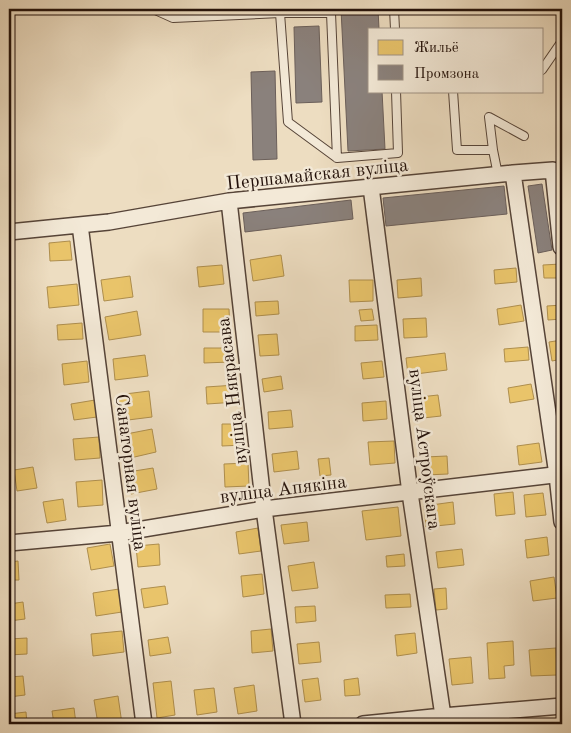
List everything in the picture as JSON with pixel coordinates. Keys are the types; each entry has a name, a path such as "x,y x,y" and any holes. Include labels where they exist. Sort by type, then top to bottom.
{"street":[{"name":"Першамайская вуліца","path":"9,232 109,222 229,201 553,170 561,247"},
{"path":"506,174 559,475 562,522"},
{"name":"вуліца Астроўскага","path":"372,187 410,493 443,716"},
{"name":"вуліца Някрасава","path":"229,201 264,510 293,724"},
{"name":"Санаторная вуліца","path":"80,224 144,724"},
{"name":"вуліца Апякіна","path":"9,543 119,533 264,510 559,475"},
{"path":"363,724 562,706"}],"lane":[{"path":"153,9 173,18 331,11 337,158"},
{"path":"394,9 394,28"},
{"path":"280,13 288,122 337,158 398,153 396,92"},
{"path":"544,67 562,41"},
{"path":"453,92 457,150 493,150"},
{"path":"506,174 493,150 489,118 524,136"}],"building: Жильё":[{"path":"70,241 72,260 50,261 49,243"},
{"path":"281,255 284,276 253,281 250,260"},
{"path":"561,264 562,278 544,278 543,265"},
{"path":"222,265 224,284 199,287 197,267"},
{"path":"516,268 517,282 495,284 494,270"},
{"path":"130,276 133,297 104,301 101,280"},
{"path":"421,278 422,296 398,298 397,280"},
{"path":"349,280 373,280 373,301 350,302"},
{"path":"77,284 79,305 49,308 47,287"},
{"path":"278,301 279,314 256,316 255,302"},
{"path":"521,305 524,321 499,325 497,309"},
{"path":"562,305 562,319 548,320 547,306"},
{"path":"203,309 229,309 230,332 203,332"},
{"path":"372,309 374,320 361,321 359,310"},
{"path":"137,311 141,335 109,340 105,317"},
{"path":"426,318 427,337 404,338 403,319"},
{"path":"82,323 83,339 58,340 57,325"},
{"path":"377,325 378,340 355,341 355,326"},
{"path":"277,334 279,355 260,356 258,335"},
{"path":"562,340 562,359 552,361 549,342"},
{"path":"528,347 529,360 505,362 504,349"},
{"path":"204,348 230,348 230,362 204,363"},
{"path":"445,353 447,370 408,375 406,358"},
{"path":"145,355 148,376 115,380 113,359"},
{"path":"87,361 89,382 64,385 62,364"},
{"path":"382,361 384,377 363,379 361,363"},
{"path":"281,376 283,389 264,392 262,379"},
{"path":"531,384 534,399 510,403 508,388"},
{"path":"236,385 237,402 207,404 206,387"},
{"path":"557,388 562,388 562,406 559,406"},
{"path":"149,391 152,417 120,421 117,395"},
{"path":"438,395 441,416 414,419 411,398"},
{"path":"95,400 97,417 74,420 71,404"},
{"path":"386,401 387,419 363,421 362,403"},
{"path":"291,410 293,427 269,429 268,412"},
{"path":"222,424 243,424 244,445 222,446"},
{"path":"152,429 156,452 126,459 121,435"},
{"path":"99,437 100,458 75,460 73,439"},
{"path":"394,441 395,463 370,465 368,442"},
{"path":"539,443 542,462 519,465 517,446"},
{"path":"297,451 299,469 274,472 272,454"},
{"path":"447,456 448,474 425,475 425,457"},
{"path":"329,458 331,475 320,476 318,459"},
{"path":"248,463 249,486 225,487 224,464"},
{"path":"33,467 37,488 17,491 14,470"},
{"path":"153,468 157,489 131,494 128,472"},
{"path":"102,480 103,505 78,507 76,482"},
{"path":"513,492 515,514 496,516 494,494"},
{"path":"543,493 546,515 526,517 524,495"},
{"path":"63,499 66,520 47,523 43,502"},
{"path":"453,502 455,524 426,527 424,506"},
{"path":"398,507 401,536 366,540 362,511"},
{"path":"307,522 309,541 284,544 281,525"},
{"path":"258,528 261,551 239,554 236,532"},
{"path":"547,537 549,555 527,558 525,540"},
{"path":"110,544 114,566 91,570 87,548"},
{"path":"159,544 160,565 138,567 136,546"},
{"path":"462,549 464,565 438,568 436,552"},
{"path":"404,554 405,566 387,567 386,556"},
{"path":"18,561 19,580 9,580 9,562"},
{"path":"314,562 318,588 292,591 288,566"},
{"path":"262,574 264,594 243,597 241,576"},
{"path":"554,577 557,598 533,601 530,581"},
{"path":"165,586 168,604 144,608 141,589"},
{"path":"446,588 447,609 436,610 434,589"},
{"path":"119,589 122,612 96,616 93,593"},
{"path":"410,594 411,607 386,608 385,595"},
{"path":"23,602 25,619 9,621 9,604"},
{"path":"315,606 316,621 296,623 295,607"},
{"path":"271,629 273,651 252,653 251,631"},
{"path":"122,631 124,652 93,656 91,634"},
{"path":"415,633 417,653 397,656 395,635"},
{"path":"168,637 171,653 150,656 148,640"},
{"path":"27,638 27,654 9,655 9,639"},
{"path":"513,641 514,665 504,666 505,678 489,679 487,643"},
{"path":"319,642 321,662 299,664 297,644"},
{"path":"556,648 557,675 531,676 529,650"},
{"path":"471,657 473,683 452,685 449,659"},
{"path":"23,676 25,695 9,697 9,677"},
{"path":"318,678 321,700 305,702 302,680"},
{"path":"358,678 360,695 345,696 344,680"},
{"path":"171,681 175,715 157,718 153,683"},
{"path":"254,685 257,711 238,714 234,688"},
{"path":"214,688 217,712 197,715 194,690"},
{"path":"118,696 122,724 98,724 94,700"},
{"path":"74,708 76,724 54,724 52,711"},
{"path":"26,712 27,724 9,724 9,714"}],"building: Промзона":[{"path":"341,9 378,9 379,28 368,28 368,92 382,92 385,149 348,151"},
{"path":"319,26 322,102 296,103 294,27"},
{"path":"275,71 277,159 253,160 251,72"},
{"path":"542,184 552,250 538,253 528,186"},
{"path":"504,186 507,214 386,226 383,198"},
{"path":"351,200 353,219 245,232 243,213"}]}
